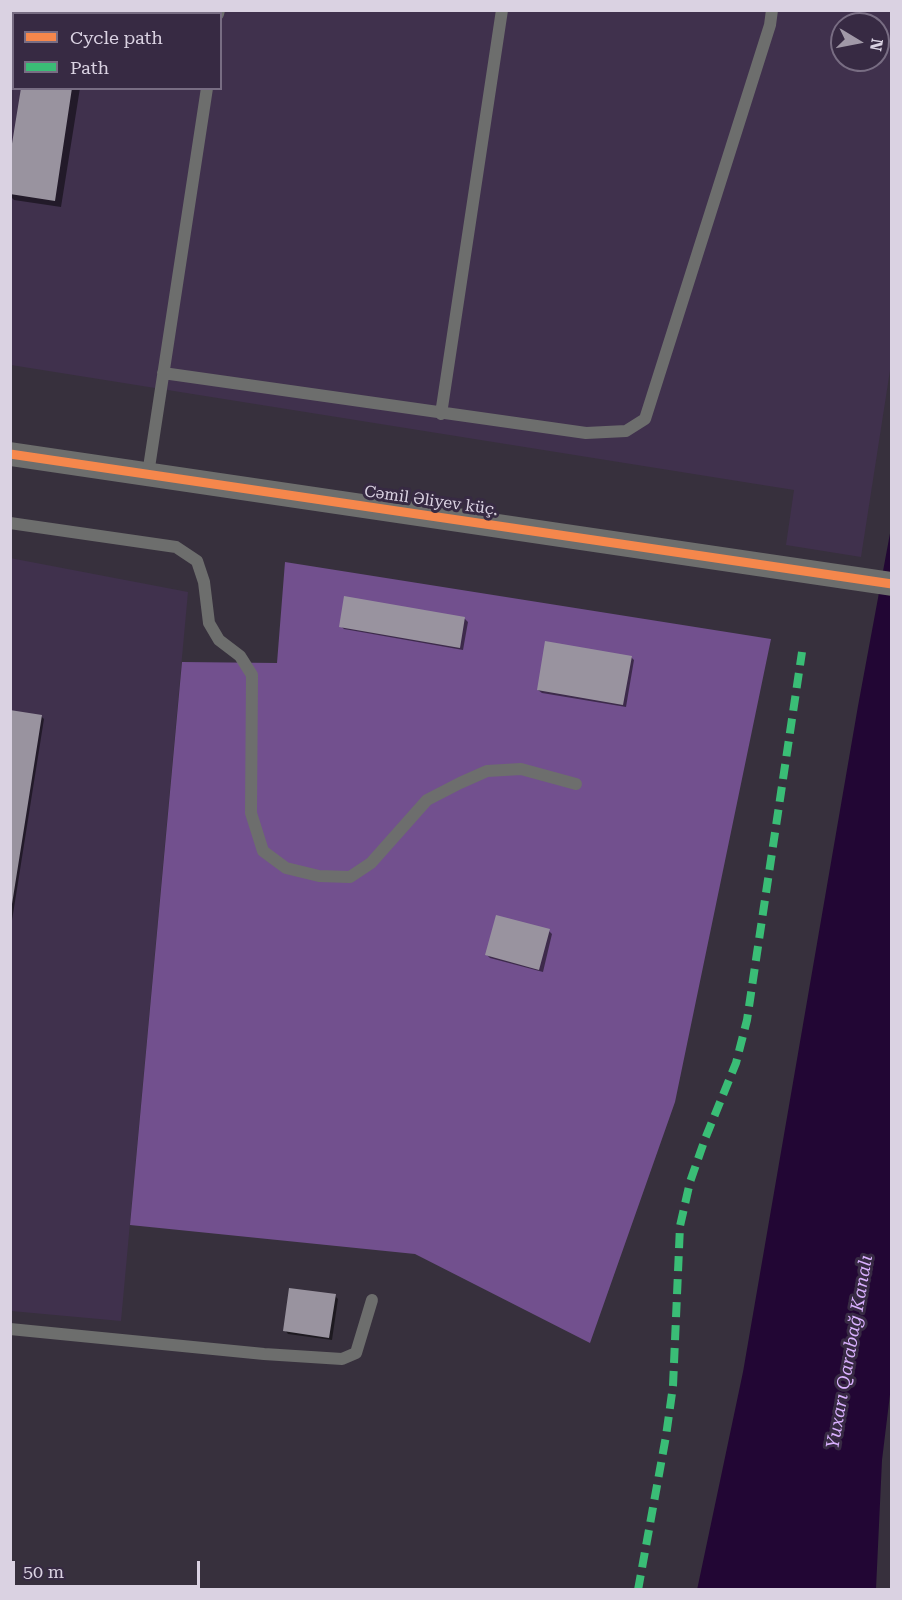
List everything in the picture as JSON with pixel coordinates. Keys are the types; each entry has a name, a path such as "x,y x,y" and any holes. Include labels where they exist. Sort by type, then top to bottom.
{"street":[{"name":"Cəmil Əliyev küç.","path":"10,454 891,584"}],"lane":[{"path":"441,414 502,10"},
{"path":"163,373 586,433 626,431 645,419 770,25 772,10"},
{"path":"147,474 207,90"},
{"path":"10,523 176,547 197,561 204,582 209,623 219,640 240,656 252,675 251,813 263,851 286,868 319,876 350,877 371,863 427,800 487,771 521,769 576,784"},
{"path":"10,1329 264,1354 342,1359 356,1353 372,1300"}],"shaded area":[{"path":"10,11 891,11 891,364 861,557 786,545 794,490 11,365"},
{"path":"10,558 188,592 121,1321 11,1311"},
{"path":"285,562 771,639 675,1102 590,1343 415,1254 130,1225 182,662 277,663"}],"water":[{"name":"Yuxarı Qarabağ Kanalı","path":"891,528 892,1378 882,1460 876,1589 697,1590 743,1372"}],"building":[{"path":"21,90 72,90 55,201 10,194 10,156"},
{"path":"344,596 465,617 460,648 339,627"},
{"path":"545,641 632,656 623,705 537,690"},
{"path":"10,710 42,715 12,904 10,904"},
{"path":"496,915 550,929 539,970 485,955"},
{"path":"289,1288 336,1294 329,1338 283,1331"}],"marked path":[{"path":"638,1590 673,1386 680,1226 690,1182 736,1063 747,1020 802,652"}],"cycle path":[{"path":"10,454 892,584"}]}
